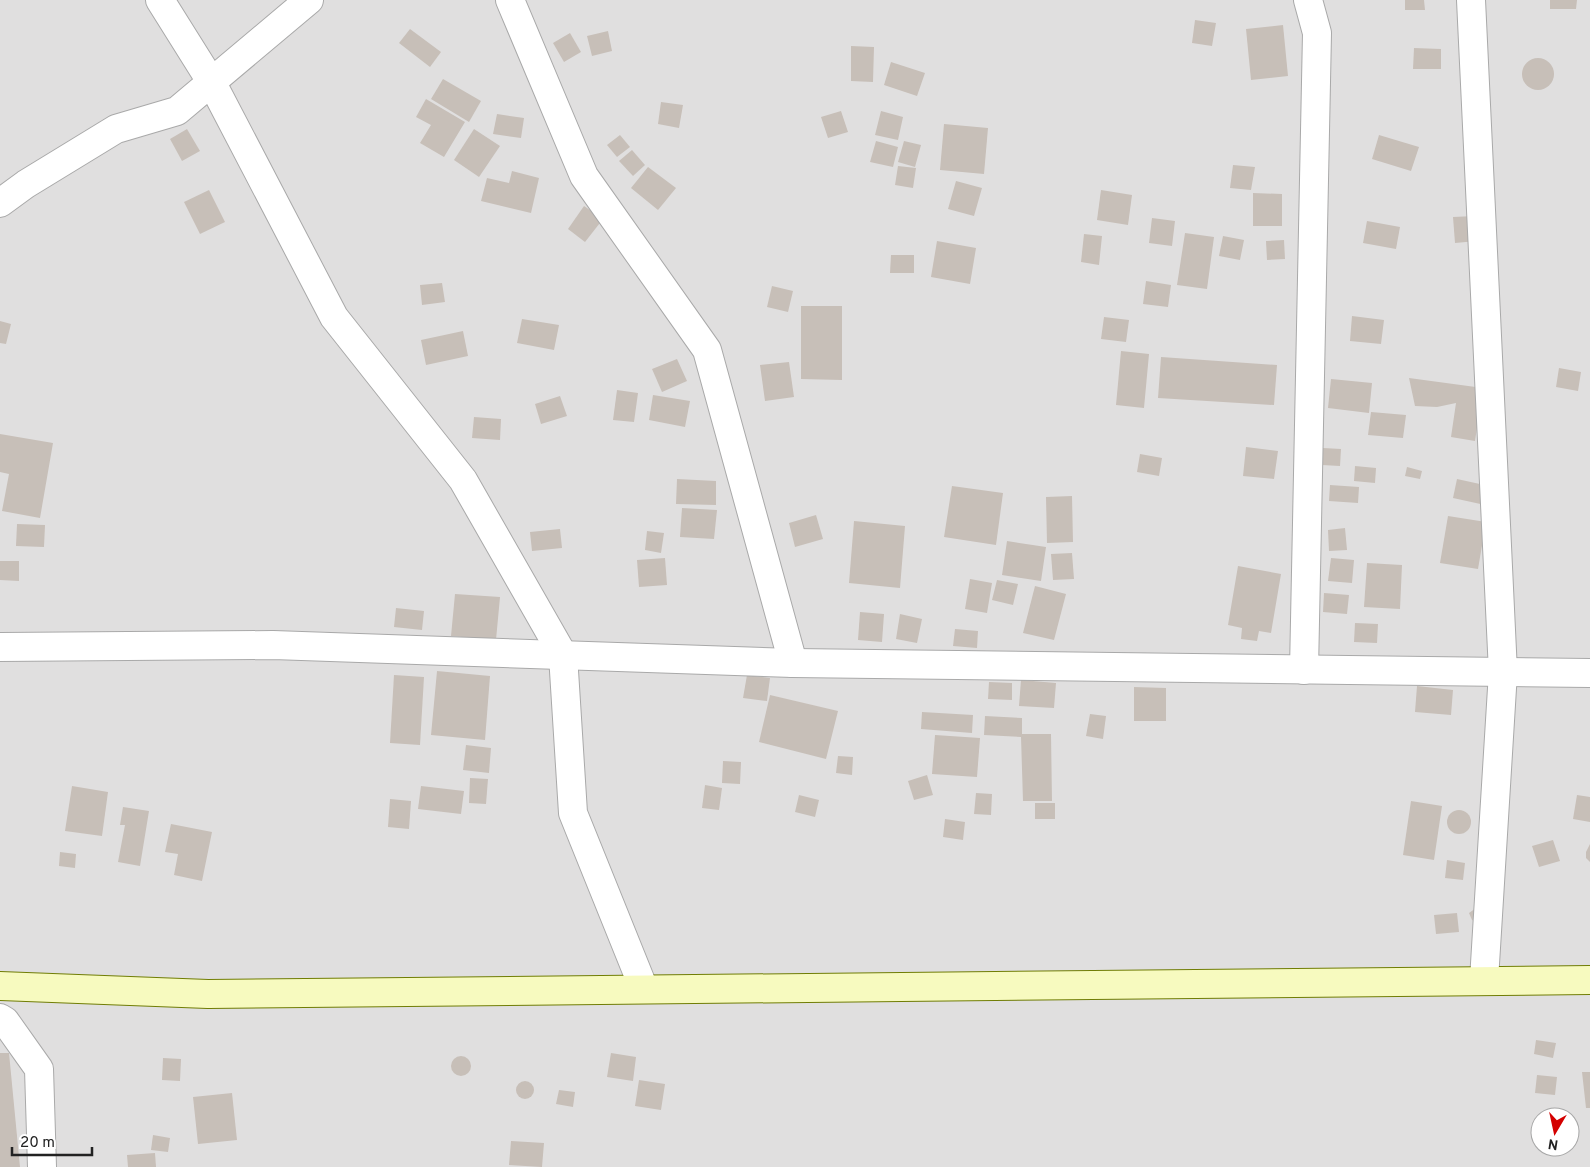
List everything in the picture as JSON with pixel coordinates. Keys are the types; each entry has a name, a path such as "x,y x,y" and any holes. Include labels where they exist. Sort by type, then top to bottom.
{"street":[{"path":"160,0 212,83 334,317 463,480 563,655 573,814 644,989"},
{"path":"0,203 26,184 116,129 177,111 309,0"},
{"path":"510,0 584,176 707,350 793,663"},
{"path":"1304,670 1317,33 1308,0"},
{"path":"1471,0 1503,672 1484,980"},
{"path":"0,647 273,645 793,663 1590,673"},
{"path":"0,986 208,994 1590,980"},
{"path":"0,1018 5,1021 39,1069 42,1167"}],"shaded area":[{"path":"0,0 1590,0 1590,1167 0,1167"}],"building":[{"path":"1405,0 1424,0 1425,10 1405,10"},
{"path":"1550,0 1577,0 1576,9 1550,9"},
{"path":"1195,20 1216,23 1212,46 1192,43"},
{"path":"1283,25 1288,76 1251,80 1246,29"},
{"path":"410,29 441,52 430,67 399,43"},
{"path":"608,31 612,51 592,56 587,36"},
{"path":"570,33 581,52 564,62 553,43"},
{"path":"851,46 874,47 873,82 851,81"},
{"path":"1414,48 1441,49 1441,69 1413,69"},
{"path":"1538,58 1544,59 1549,63 1553,68 1553,80 1549,85 1544,89 1538,90 1532,89 1527,85 1523,80 1522,74 1523,68 1527,63 1532,59"},
{"path":"891,62 925,73 917,96 884,85"},
{"path":"443,79 481,101 469,122 431,99"},
{"path":"426,99 465,122 444,157 420,143 431,125 416,117"},
{"path":"661,102 683,105 679,128 658,124"},
{"path":"841,111 848,132 828,138 821,117"},
{"path":"881,111 903,117 898,140 875,135"},
{"path":"497,114 524,118 521,138 493,134"},
{"path":"944,124 988,128 984,174 940,170"},
{"path":"187,129 200,151 182,161 170,139"},
{"path":"474,129 500,146 479,177 454,160"},
{"path":"620,135 630,147 617,157 607,145"},
{"path":"1379,135 1419,147 1411,171 1372,159"},
{"path":"876,141 898,147 893,167 870,162"},
{"path":"904,141 921,145 915,167 898,162"},
{"path":"632,150 645,165 633,176 619,161"},
{"path":"1233,165 1255,167 1251,190 1230,188"},
{"path":"898,166 916,168 913,188 895,185"},
{"path":"648,167 676,188 658,210 631,188"},
{"path":"512,171 539,178 531,213 481,201 487,178 509,183"},
{"path":"956,181 982,188 974,216 948,209"},
{"path":"209,190 225,222 200,234 184,202"},
{"path":"1101,190 1132,195 1128,225 1097,220"},
{"path":"1253,193 1282,194 1282,226 1253,226"},
{"path":"584,206 603,219 585,242 568,229"},
{"path":"1475,216 1477,241 1455,243 1453,217"},
{"path":"1152,218 1175,221 1172,246 1149,243"},
{"path":"1367,221 1400,227 1396,249 1363,243"},
{"path":"1185,233 1214,237 1207,289 1177,285"},
{"path":"1084,234 1102,236 1099,265 1081,262"},
{"path":"1223,236 1244,240 1240,260 1219,256"},
{"path":"1284,240 1285,259 1267,260 1266,241"},
{"path":"937,241 976,248 970,284 931,277"},
{"path":"891,255 914,255 914,273 890,273"},
{"path":"1146,281 1171,285 1168,307 1143,304"},
{"path":"442,283 445,302 422,305 420,285"},
{"path":"772,286 793,291 788,312 767,307"},
{"path":"801,306 842,306 842,380 801,379"},
{"path":"1352,316 1384,320 1381,344 1350,341"},
{"path":"1104,317 1129,320 1126,342 1101,339"},
{"path":"522,319 559,325 554,350 517,343"},
{"path":"0,321 11,324 6,344 0,343"},
{"path":"463,331 468,356 426,365 421,340"},
{"path":"1121,351 1149,354 1144,408 1116,405"},
{"path":"1161,357 1277,365 1274,405 1158,398"},
{"path":"677,359 687,381 662,392 652,369"},
{"path":"789,362 794,397 765,401 760,365"},
{"path":"1559,368 1581,372 1578,391 1556,387"},
{"path":"1409,378 1483,388 1475,441 1451,437 1456,403 1437,407 1415,406"},
{"path":"1331,379 1372,383 1369,413 1328,408"},
{"path":"617,390 638,393 634,422 613,420"},
{"path":"653,395 690,401 685,427 649,420"},
{"path":"560,396 567,416 541,424 535,404"},
{"path":"1371,412 1406,415 1403,438 1368,435"},
{"path":"474,417 501,419 500,440 472,438"},
{"path":"0,434 53,443 40,518 2,511 9,474 0,472"},
{"path":"1246,447 1278,451 1274,479 1243,476"},
{"path":"1323,448 1341,449 1340,466 1322,465"},
{"path":"1140,454 1162,458 1159,476 1137,472"},
{"path":"1355,466 1376,468 1375,483 1354,481"},
{"path":"1407,467 1422,471 1420,479 1405,476"},
{"path":"677,479 716,481 716,505 676,504"},
{"path":"1457,479 1489,486 1485,505 1453,498"},
{"path":"1330,485 1359,487 1358,503 1329,501"},
{"path":"952,486 1003,493 996,545 944,537"},
{"path":"1072,496 1073,542 1047,543 1046,497"},
{"path":"682,508 717,510 714,539 680,537"},
{"path":"816,515 823,539 795,547 789,523"},
{"path":"1448,516 1486,522 1478,569 1440,563"},
{"path":"854,521 905,526 900,588 849,583"},
{"path":"17,524 45,525 44,547 16,546"},
{"path":"1345,528 1347,550 1329,551 1328,530"},
{"path":"560,529 562,548 532,551 530,532"},
{"path":"647,531 664,533 661,553 645,550"},
{"path":"1007,541 1046,547 1041,581 1002,575"},
{"path":"1072,553 1074,579 1053,580 1051,554"},
{"path":"665,558 667,585 639,587 637,560"},
{"path":"1331,558 1354,560 1352,583 1328,581"},
{"path":"0,561 19,561 19,581 0,580"},
{"path":"1367,563 1402,565 1400,609 1364,607"},
{"path":"1238,566 1281,574 1271,633 1259,631 1257,641 1241,639 1242,628 1228,625"},
{"path":"970,579 992,583 987,613 965,609"},
{"path":"997,580 1018,584 1013,605 992,600"},
{"path":"1035,586 1066,594 1054,640 1023,633"},
{"path":"1324,593 1349,595 1347,614 1323,612"},
{"path":"455,594 500,597 496,640 451,636"},
{"path":"396,608 424,611 422,630 394,627"},
{"path":"860,612 884,614 882,642 858,640"},
{"path":"900,614 922,619 917,643 896,639"},
{"path":"1355,623 1378,624 1377,643 1354,642"},
{"path":"955,629 978,631 977,648 953,646"},
{"path":"437,671 490,676 485,740 431,735"},
{"path":"394,675 424,677 420,745 390,743"},
{"path":"747,675 770,678 767,701 743,698"},
{"path":"1021,680 1056,683 1054,708 1019,706"},
{"path":"989,682 1012,683 1012,700 988,699"},
{"path":"1417,686 1453,690 1451,715 1415,712"},
{"path":"1134,687 1166,688 1166,721 1134,721"},
{"path":"770,695 838,711 826,759 759,742"},
{"path":"922,712 973,715 972,733 921,729"},
{"path":"1090,714 1106,716 1103,739 1086,736"},
{"path":"985,716 1022,718 1022,734 1051,734 1052,801 1023,801 1021,737 984,735"},
{"path":"935,735 980,738 977,777 932,774"},
{"path":"466,745 491,748 489,773 463,770"},
{"path":"838,756 853,757 852,775 836,773"},
{"path":"723,761 741,762 740,784 722,783"},
{"path":"927,775 933,795 914,800 908,781"},
{"path":"470,778 488,779 486,804 469,803"},
{"path":"705,785 722,788 719,810 702,808"},
{"path":"72,786 108,792 102,836 65,831"},
{"path":"421,786 464,791 461,814 418,809"},
{"path":"976,793 992,794 991,815 974,814"},
{"path":"799,795 819,800 815,817 795,812"},
{"path":"1577,795 1590,797 1590,822 1573,819"},
{"path":"390,799 411,801 409,829 388,827"},
{"path":"1411,801 1442,806 1434,860 1403,855"},
{"path":"1035,803 1055,803 1055,819 1035,819"},
{"path":"123,807 149,811 140,866 118,862 125,825 120,825"},
{"path":"1459,810 1464,811 1470,817 1470,827 1464,833 1459,834 1454,833 1448,827 1447,822 1448,817 1454,811"},
{"path":"945,819 965,822 963,840 943,837"},
{"path":"171,824 212,832 202,881 174,875 178,854 165,852"},
{"path":"1553,840 1560,861 1539,867 1532,846"},
{"path":"1590,844 1590,862 1586,858 1586,852"},
{"path":"60,852 76,854 75,868 59,866"},
{"path":"1447,860 1465,863 1463,880 1445,878"},
{"path":"1476,908 1476,922 1472,920 1469,913"},
{"path":"1457,913 1459,932 1436,934 1434,915"},
{"path":"1536,1040 1556,1043 1553,1058 1534,1054"},
{"path":"0,1053 9,1053 20,1167 0,1167"},
{"path":"611,1053 636,1057 633,1081 607,1077"},
{"path":"461,1056 468,1059 471,1066 468,1073 461,1076 454,1073 451,1066 454,1059"},
{"path":"163,1058 181,1059 180,1081 162,1080"},
{"path":"1582,1072 1590,1072 1590,1108 1586,1108"},
{"path":"1537,1075 1557,1077 1555,1095 1535,1093"},
{"path":"639,1080 665,1084 661,1110 635,1106"},
{"path":"525,1081 531,1084 534,1090 531,1096 525,1099 519,1096 516,1090 519,1084"},
{"path":"559,1090 575,1092 573,1107 556,1104"},
{"path":"232,1093 237,1140 198,1144 193,1097"},
{"path":"153,1135 170,1138 168,1152 151,1150"},
{"path":"511,1141 544,1143 542,1167 509,1165"},
{"path":"155,1153 156,1167 128,1167 127,1155"}]}
